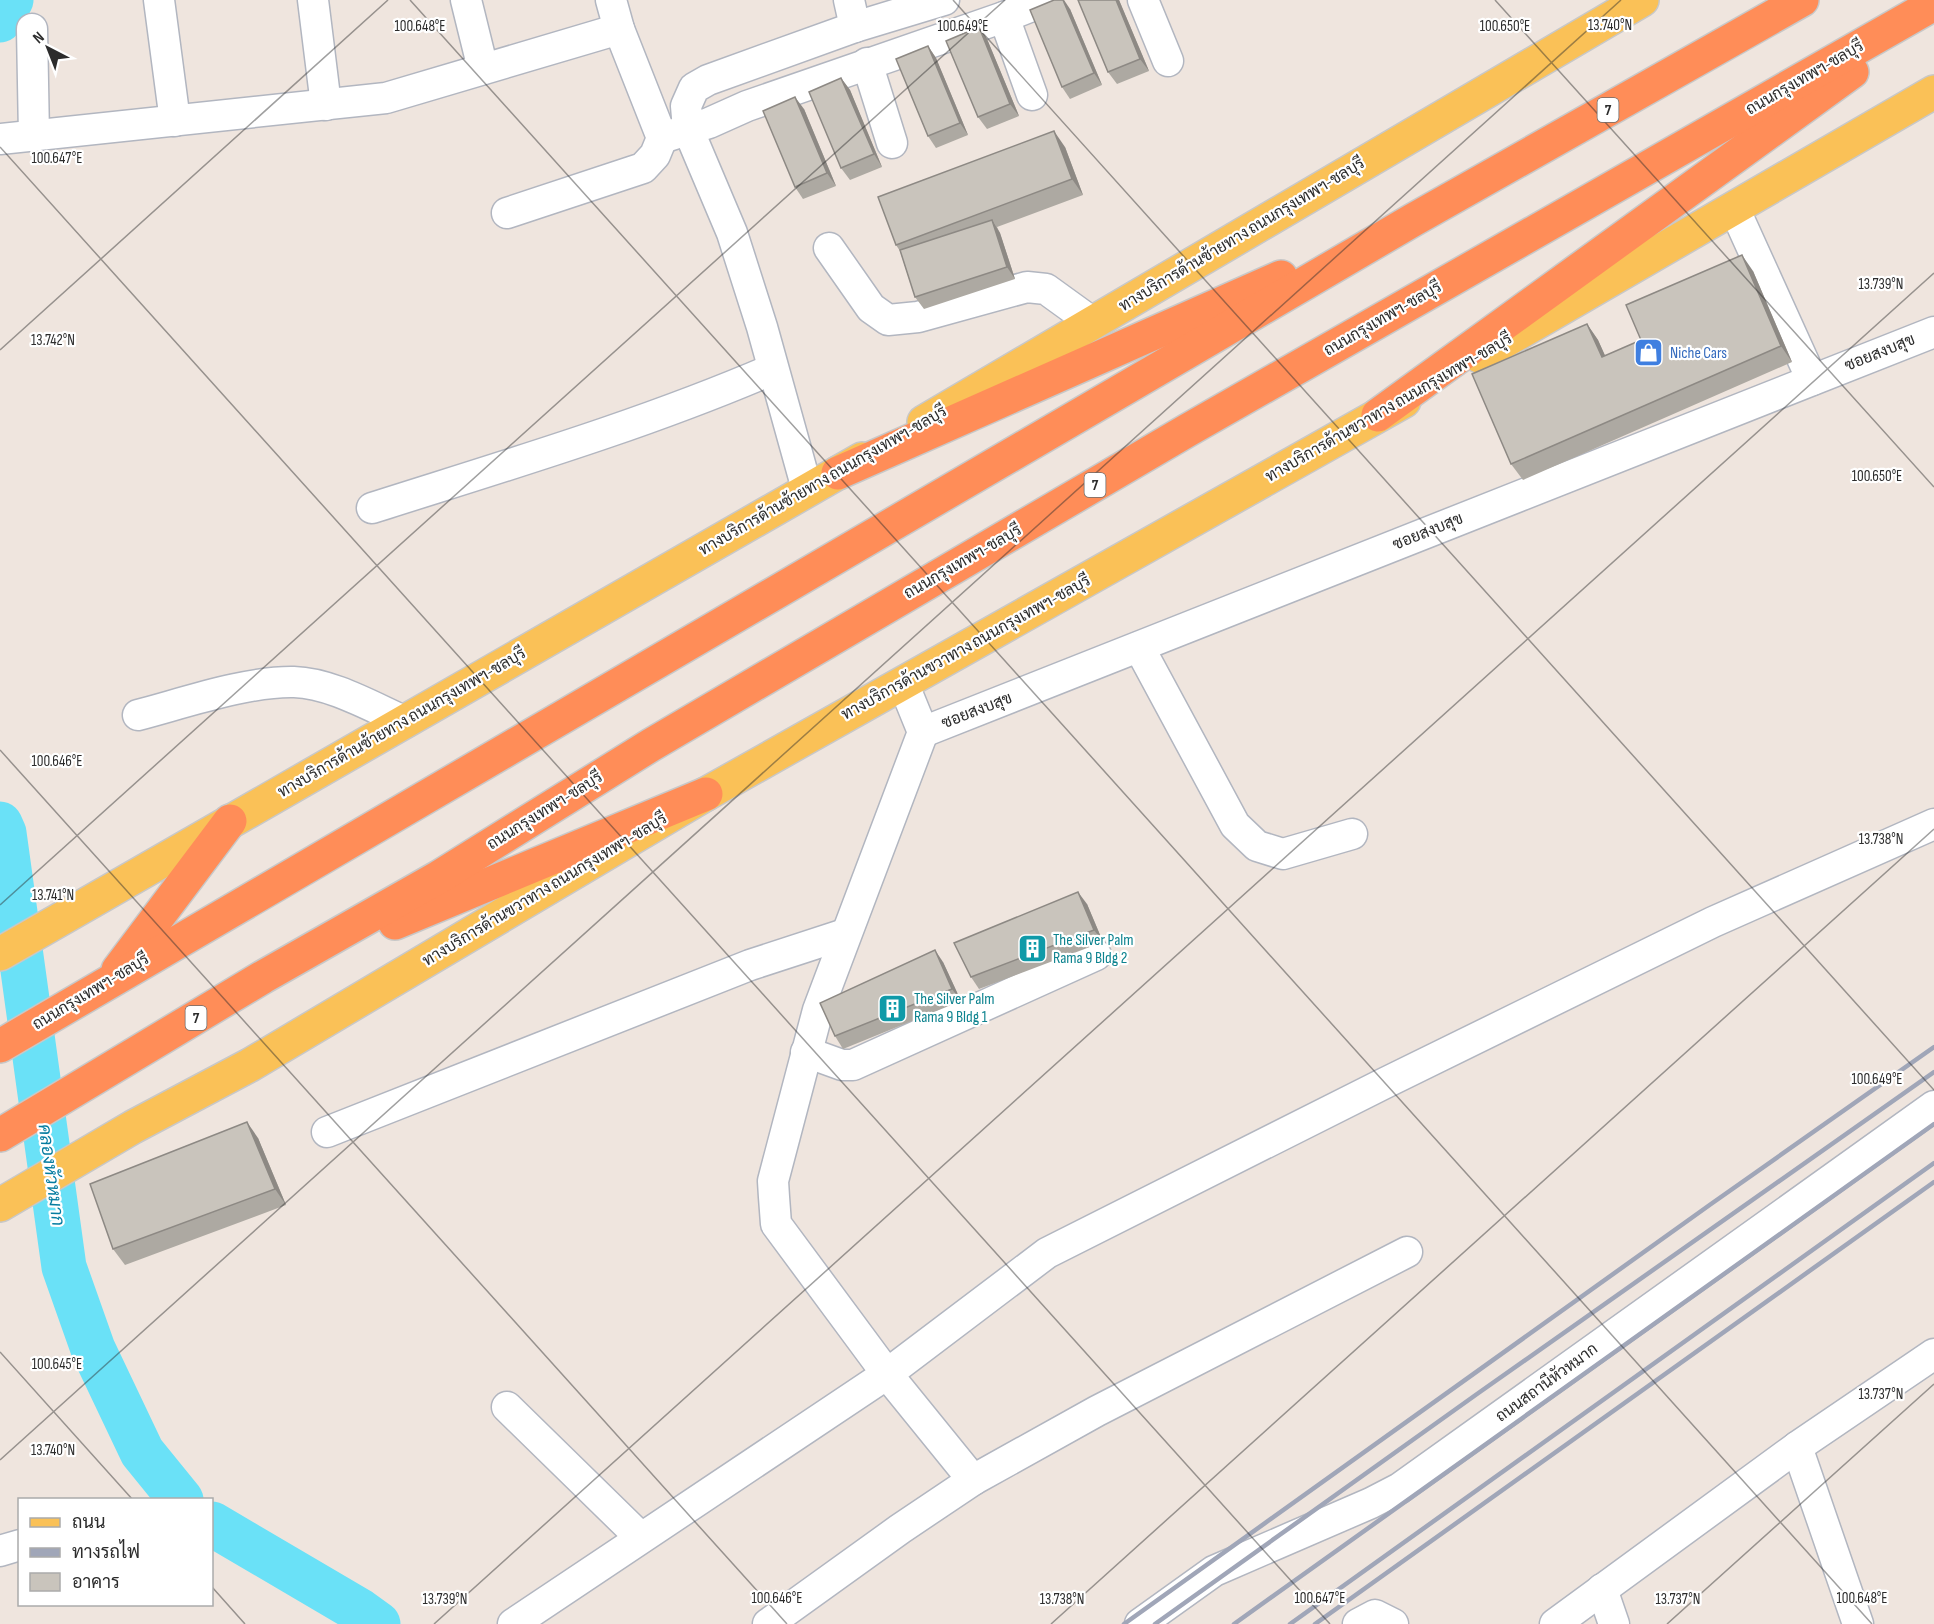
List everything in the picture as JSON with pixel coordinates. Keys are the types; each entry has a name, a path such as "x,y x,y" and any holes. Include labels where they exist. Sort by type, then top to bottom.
{"highway":[{"name":"ถนนกรุงเทพฯ-ชลบุรี","path":"0,1046 1413,220 1802,0"},
{"name":"ถนนกรุงเทพฯ-ชลบุรี","path":"0,1135 263,977 439,877 651,745 1168,442 1934,4"},
{"path":"1378,415 1934,13"},
{"path":"838,473 1413,220"},
{"path":"263,977 706,794"},
{"path":"110,981 230,821"}],"main road":[{"name":"ทางบริการด้านซ้ายทาง ถนนกรุงเทพฯ-ชลบุรี","path":"0,954 838,473 1642,0"},
{"name":"ทางบริการด้านขวาทาง ถนนกรุงเทพฯ-ชลบุรี","path":"0,1206 133,1127 250,1065 706,794 1378,415 1934,92"}],"street":[{"path":"159,0 175,121"},
{"path":"313,0 326,105"},
{"path":"466,0 483,69"},
{"path":"611,0 619,29 675,134 732,233 762,327 807,489"},
{"path":"507,213 643,168 675,134 694,88 708,80 852,13 944,0"},
{"path":"675,134 709,123 747,106 1047,0"},
{"path":"1143,0 1168,61"},
{"path":"1004,17 1032,95"},
{"path":"32,28 34,136"},
{"path":"0,139 386,98 619,29"},
{"path":"867,63 892,143"},
{"path":"1734,208 1812,380"},
{"path":"829,248 871,308 888,320 918,317 1027,287 1046,289 1093,323"},
{"name":"ซอยสงบสุข","path":"923,732 1934,332"},
{"path":"372,508 573,444 706,398 773,369"},
{"path":"1139,647 1235,825 1257,846 1283,854 1352,834"},
{"path":"138,715 253,686 295,682 334,690 405,722"},
{"path":"903,683 923,732 818,1010 773,1181 776,1224 887,1374 973,1480"},
{"path":"513,1624 887,1374 1047,1253 1713,922 1934,824"},
{"path":"327,1132 750,965 845,934"},
{"path":"806,1052 842,1065 853,1065 1096,955"},
{"name":"ถนนสถานีหัวหมาก","path":"1140,1624 1214,1571 1371,1503 1400,1488 1934,1106"},
{"path":"768,1624 900,1529 973,1480 1097,1412 1407,1252"},
{"path":"1555,1624 1797,1447 1934,1354"},
{"path":"507,1407 640,1538"},
{"path":"1797,1447 1858,1624"},
{"path":"0,1551 18,1546"},
{"path":"1602,1589 1614,1624"},
{"path":"1358,1624 1375,1615 1393,1624"}],"building":[{"path":"1054,0 1063,0 1094,73 1062,87 1030,10"},
{"path":"1078,0 1116,0 1140,59 1108,72"},
{"path":"979,27 1010,104 978,117 946,41"},
{"path":"928,46 960,123 928,136 896,59"},
{"path":"841,78 874,154 841,168 809,92"},
{"path":"795,97 827,173 795,187 763,111"},
{"path":"1054,131 1072,179 896,245 878,197"},
{"path":"992,220 1007,267 915,297 900,250"},
{"path":"1742,255 1781,346 1511,464 1472,374 1587,324 1602,357 1641,340 1626,305"},
{"name":"The Silver Palm Rama 9 Bldg 2","path":"1078,892 1094,930 971,977 954,943"},
{"name":"The Silver Palm Rama 9 Bldg 1","path":"935,950 952,989 835,1036 820,1003"},
{"path":"247,1122 275,1189 113,1249 90,1184"}],"waterway":[{"name":"คลองหัวหมาก","path":"0,20 11,0"},
{"name":"คลองหัวหมาก","path":"0,824 4,833 64,1267 93,1349 142,1452 179,1498"},
{"name":"คลองหัวหมาก","path":"213,1525 360,1611 378,1624"}],"railway":[{"path":"1124,1624 1934,1047"},
{"path":"1155,1624 1934,1072"},
{"path":"1234,1624 1934,1124"},
{"path":"1290,1624 1934,1163"},
{"path":"1315,1624 1934,1182"}],"place":[{"name":"Niche Cars","path":"1649,353"},
{"name":"The Silver Palm Rama 9 Bldg 2","path":"1032,949"},
{"name":"The Silver Palm Rama 9 Bldg 1","path":"893,1008"}]}
